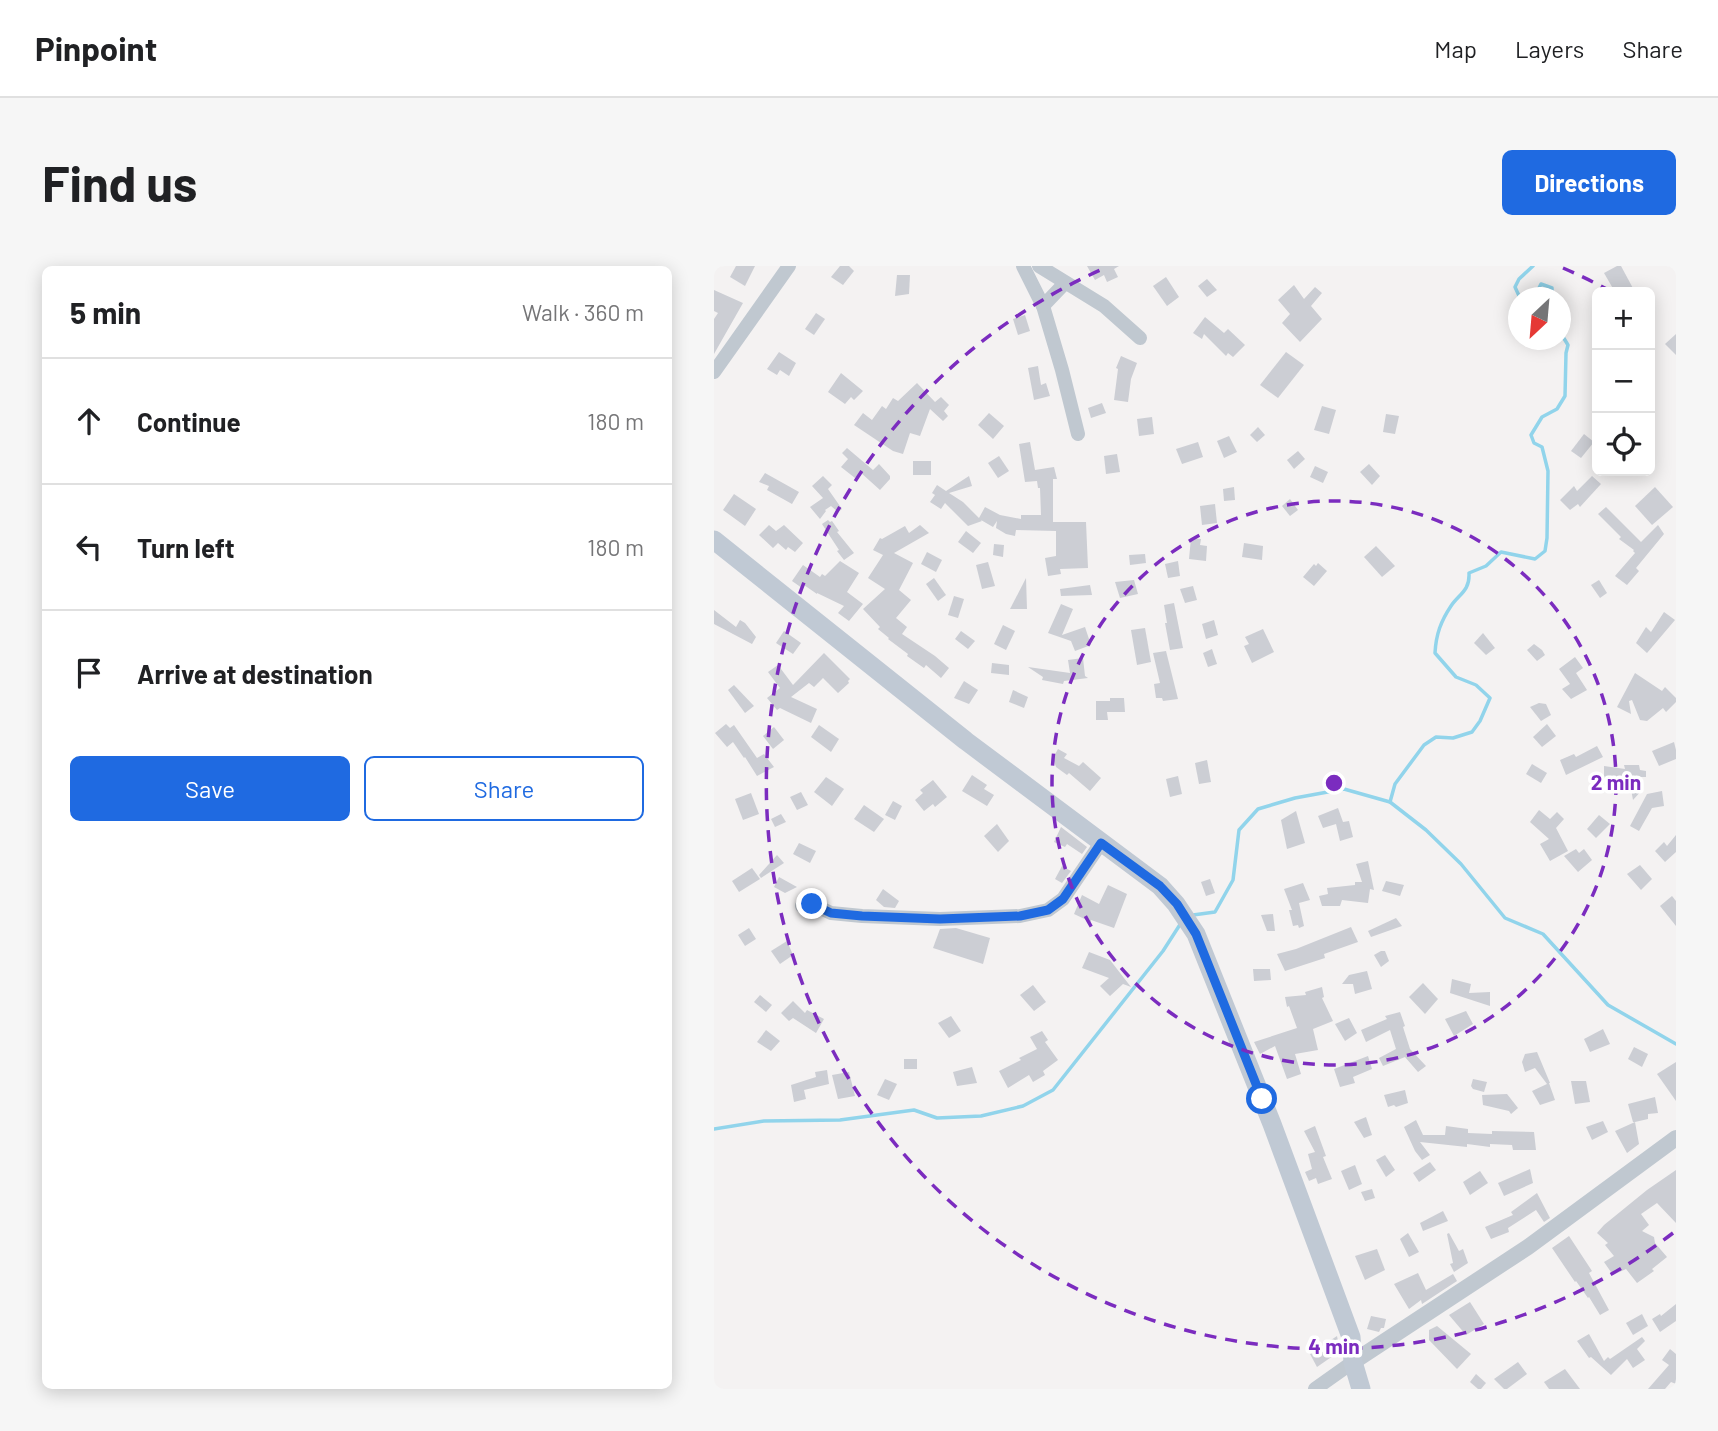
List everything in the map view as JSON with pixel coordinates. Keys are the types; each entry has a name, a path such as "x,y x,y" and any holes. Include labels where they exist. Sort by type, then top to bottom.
{"main road":[{"path":"714,540 956,733 1160,886 1177,904 1196,934 1272,1124 1351,1337 1353,1362 1361,1389"}],"street":[{"path":"714,372 789,266"},
{"path":"1023,266 1043,306 1078,434"},
{"path":"1039,266 1104,306 1140,338"},
{"path":"1043,306 1065,283"},
{"path":"802,906 812,904 831,913 862,916 940,919 1020,916 1048,910 1063,899 1101,843"},
{"path":"1315,1389 1528,1247 1676,1138"}],"building":[{"path":"736,266 755,266 745,286 730,277"},
{"path":"840,266 849,266 854,271 843,285 831,277"},
{"path":"1087,266 1119,266 1114,269 1118,277 1107,282 1104,275 1095,280"},
{"path":"1621,266 1632,287 1612,287 1604,273"},
{"path":"897,275 910,275 909,294 895,296"},
{"path":"1166,277 1179,297 1167,306 1153,286"},
{"path":"1207,279 1217,290 1207,297 1198,286"},
{"path":"1294,285 1304,299 1315,287 1322,293 1311,306 1322,319 1300,342 1282,323 1290,314 1278,300"},
{"path":"714,290 743,303 714,354 714,319 718,313 714,311"},
{"path":"816,313 825,319 814,335 805,329"},
{"path":"1025,315 1030,331 1018,335 1013,319"},
{"path":"1205,317 1224,333 1228,329 1245,345 1233,357 1228,353 1226,356 1204,334 1202,339 1193,333"},
{"path":"1676,334 1676,355 1665,344"},
{"path":"779,352 796,363 789,376 780,370 777,375 767,369"},
{"path":"1286,352 1304,365 1278,398 1260,385"},
{"path":"1121,356 1137,363 1131,379 1128,402 1114,400 1116,368"},
{"path":"1038,366 1041,385 1046,383 1050,396 1034,400 1028,368"},
{"path":"841,373 863,391 854,400 851,397 845,404 828,392"},
{"path":"917,383 935,402 941,397 949,405 944,411 948,416 943,421 930,409 920,436 910,433 903,454 893,451 854,425 863,413 872,420 882,406 886,409 893,398 898,401"},
{"path":"1102,403 1106,413 1091,418 1088,408"},
{"path":"1322,406 1336,410 1329,434 1314,430"},
{"path":"989,413 1004,426 993,439 978,425"},
{"path":"1386,414 1399,416 1395,434 1383,432"},
{"path":"1152,417 1154,434 1139,436 1137,419"},
{"path":"1258,427 1265,435 1257,442 1250,435"},
{"path":"1584,434 1592,440 1592,444 1581,458 1571,451"},
{"path":"1229,436 1237,452 1224,458 1217,441"},
{"path":"1030,442 1035,470 1054,467 1057,479 1053,479 1053,522 1086,522 1088,568 1060,569 1061,574 1048,576 1045,558 1056,556 1056,531 1016,530 1015,536 996,528 997,521 993,527 981,520 968,526 945,503 941,509 930,502 937,485 946,491 969,476 972,486 949,493 979,518 985,507 1000,515 1021,519 1021,515 1041,515 1040,488 1037,481 1025,482 1019,444"},
{"path":"1198,442 1203,457 1182,464 1176,449"},
{"path":"847,448 873,470 879,464 890,476 880,490 860,472 855,478 841,467 848,459 842,453"},
{"path":"1298,451 1305,459 1294,469 1287,460"},
{"path":"1117,454 1120,472 1106,474 1104,456"},
{"path":"999,456 1009,471 998,478 988,463"},
{"path":"913,461 931,461 931,475 913,475"},
{"path":"1369,464 1380,476 1372,485 1360,472"},
{"path":"1315,466 1328,472 1323,483 1310,477"},
{"path":"765,473 799,492 792,504 767,490 769,486 759,482"},
{"path":"823,476 832,485 828,489 842,509 838,512 831,506 820,519 810,507 823,498 812,486"},
{"path":"1592,476 1601,484 1580,507 1578,504 1570,510 1560,500 1574,486 1577,491"},
{"path":"1234,487 1235,500 1224,501 1223,489"},
{"path":"1655,487 1673,507 1652,525 1635,506"},
{"path":"734,494 756,509 745,526 723,510"},
{"path":"1290,499 1298,510 1290,516 1282,506"},
{"path":"1215,504 1217,523 1202,525 1200,506"},
{"path":"1606,507 1641,542 1658,525 1664,534 1636,568 1639,571 1627,585 1615,576 1635,553 1598,514"},
{"path":"828,520 832,521 839,531 837,532 854,553 844,560 822,524"},
{"path":"769,525 776,531 784,525 803,543 795,552 788,547 786,550 778,543 773,548 759,535"},
{"path":"920,525 929,533 894,553 913,563 899,590 911,600 896,618 907,627 902,634 949,668 941,678 926,665 924,668 907,656 908,654 878,629 880,627 863,609 885,589 868,578 883,555 873,550 880,538 905,526 909,533"},
{"path":"966,531 981,543 973,553 958,542"},
{"path":"1191,538 1201,539 1200,545 1207,546 1206,561 1189,559"},
{"path":"1244,543 1263,546 1262,560 1242,557"},
{"path":"994,544 1004,545 1003,557 993,555"},
{"path":"1376,546 1395,566 1382,577 1364,557"},
{"path":"927,552 942,560 936,572 921,564"},
{"path":"1145,554 1146,563 1130,565 1129,555"},
{"path":"840,561 859,573 847,592 863,604 849,621 838,613 844,606 792,581 803,565 820,577 822,574 825,576"},
{"path":"1178,561 1180,576 1168,578 1165,564"},
{"path":"988,562 995,586 982,589 976,565"},
{"path":"1318,563 1327,571 1314,586 1303,577"},
{"path":"934,578 946,595 938,601 926,584"},
{"path":"1026,578 1027,609 1010,609"},
{"path":"1134,580 1138,594 1120,598 1115,582"},
{"path":"1599,580 1607,593 1600,598 1591,585"},
{"path":"1090,585 1092,595 1061,596 1060,589"},
{"path":"1193,586 1197,600 1185,603 1180,589"},
{"path":"954,596 964,599 958,618 948,615"},
{"path":"1174,603 1183,648 1170,650 1164,605"},
{"path":"1061,604 1073,609 1062,635 1085,627 1091,645 1075,651 1071,641 1048,633"},
{"path":"714,610 736,627 740,620 745,623 756,637 752,644 714,624"},
{"path":"1664,612 1675,620 1647,653 1636,643 1646,627 1651,632"},
{"path":"1214,620 1218,635 1206,639 1202,624"},
{"path":"1003,625 1015,631 1006,650 994,644"},
{"path":"1145,628 1151,662 1137,665 1131,630"},
{"path":"1263,629 1274,652 1252,663 1244,646 1249,644 1245,637"},
{"path":"784,631 801,643 793,654 776,643"},
{"path":"961,631 975,641 968,649 955,639"},
{"path":"1483,633 1495,648 1486,655 1474,643"},
{"path":"1534,644 1545,655 1537,661 1527,650"},
{"path":"1212,649 1217,664 1208,667 1203,653"},
{"path":"1166,651 1178,699 1163,701 1162,698 1156,698 1154,684 1160,683 1153,653"},
{"path":"824,653 850,679 849,683 838,693 823,678 814,687 809,683 791,697 817,709 811,723 780,708 777,710 767,698 780,688 768,672 778,665 793,685"},
{"path":"1575,657 1583,668 1576,673 1587,690 1571,699 1562,689 1570,684 1559,669"},
{"path":"1083,658 1085,676 1088,678 1064,681 1063,684 1042,680 1043,677 1028,667 1070,673 1068,660"},
{"path":"992,663 1009,665 1009,675 991,673"},
{"path":"1635,673 1662,691 1665,687 1676,698 1676,702 1666,712 1663,708 1647,721 1640,720 1632,700 1629,701 1631,714 1617,707"},
{"path":"964,681 978,690 969,704 954,698"},
{"path":"734,685 754,706 745,713 728,690"},
{"path":"1013,690 1028,697 1024,708 1009,702"},
{"path":"1110,698 1124,698 1125,712 1107,712 1108,720 1096,720 1096,701 1110,701"},
{"path":"1539,703 1546,704 1551,715 1541,721 1530,707"},
{"path":"726,724 730,728 734,725 757,758 764,754 774,767 757,776 733,742 727,747 715,733"},
{"path":"1547,724 1556,736 1542,747 1533,737"},
{"path":"819,725 839,739 831,752 811,737"},
{"path":"774,727 784,740 773,749 763,736"},
{"path":"1674,742 1676,759 1659,766 1652,751"},
{"path":"1597,746 1603,757 1566,775 1560,760 1574,754 1576,757"},
{"path":"1058,749 1067,754 1064,758 1079,766 1083,762 1101,778 1090,791 1069,773 1067,775 1056,767 1053,758"},
{"path":"1207,760 1211,782 1199,784 1195,763"},
{"path":"1532,764 1547,773 1541,783 1526,774"},
{"path":"1624,765 1639,765 1640,770 1646,771 1646,777 1641,777 1642,790 1633,800 1629,778 1604,778 1604,766 1625,769"},
{"path":"972,775 987,785 984,789 994,795 987,806 962,791"},
{"path":"1178,776 1182,794 1170,797 1166,779"},
{"path":"826,777 844,789 832,806 814,792"},
{"path":"933,780 947,797 935,807 933,804 924,811 915,800 923,793 920,790"},
{"path":"1662,791 1664,806 1652,808 1639,831 1630,826 1647,794"},
{"path":"801,792 808,805 797,810 790,797"},
{"path":"751,793 759,814 743,820 735,799"},
{"path":"893,801 902,806 895,820 885,815"},
{"path":"864,805 884,819 874,832 854,819"},
{"path":"1338,808 1343,822 1349,821 1353,837 1340,841 1336,824 1323,828 1318,816"},
{"path":"1539,810 1550,819 1557,812 1564,819 1556,828 1568,851 1550,861 1540,844 1549,839 1530,822"},
{"path":"1296,811 1305,843 1287,849 1281,820"},
{"path":"781,814 786,822 775,827 771,819"},
{"path":"1599,815 1610,824 1596,838 1587,829"},
{"path":"997,824 1009,841 998,852 984,836"},
{"path":"1061,827 1087,847 1082,854 1067,844 1065,847 1054,842"},
{"path":"1676,835 1676,852 1665,862 1655,851 1664,842 1667,846"},
{"path":"799,843 816,851 810,863 793,854"},
{"path":"1576,849 1579,853 1584,849 1592,860 1578,872 1564,856"},
{"path":"777,855 784,863 761,878 759,875"},
{"path":"1368,861 1374,890 1370,889 1368,903 1342,900 1340,906 1322,906 1319,896 1328,894 1327,888 1362,882 1356,864"},
{"path":"1640,865 1652,879 1641,890 1627,874"},
{"path":"1062,866 1071,871 1062,883 1055,879"},
{"path":"752,868 760,879 739,892 732,881"},
{"path":"779,877 797,887 785,893 774,887"},
{"path":"1210,879 1215,893 1206,896 1201,882"},
{"path":"1386,881 1404,885 1400,896 1382,891"},
{"path":"1303,883 1310,900 1299,903 1304,926 1299,928 1298,925 1293,926 1289,910 1292,910 1284,889"},
{"path":"1108,885 1127,894 1114,928 1074,914 1082,895 1099,904"},
{"path":"883,889 899,901 895,908 884,907 876,900"},
{"path":"1672,896 1676,901 1676,926 1660,906"},
{"path":"1273,914 1275,931 1267,931 1261,915"},
{"path":"1396,918 1402,926 1371,937 1368,931"},
{"path":"1351,927 1358,942 1324,954 1325,958 1285,971 1277,954"},
{"path":"749,928 756,939 745,946 738,935"},
{"path":"956,928 990,938 983,964 933,948 940,929"},
{"path":"787,941 793,955 780,964 771,951"},
{"path":"1385,951 1389,961 1381,967 1374,955"},
{"path":"1089,952 1110,960 1131,987 1123,984 1110,996 1100,986 1109,978 1082,968"},
{"path":"1253,969 1270,969 1271,980 1254,981"},
{"path":"1367,971 1372,989 1355,994 1353,984 1342,984 1349,975"},
{"path":"1452,979 1471,984 1469,993 1490,992 1490,1006 1450,993"},
{"path":"1423,983 1438,999 1425,1014 1409,997"},
{"path":"1033,985 1046,1002 1034,1011 1020,995"},
{"path":"1322,987 1322,998 1333,1021 1313,1029 1318,1050 1295,1054 1301,1074 1287,1079 1275,1046 1260,1054 1254,1042 1297,1028 1285,997 1306,995 1305,992"},
{"path":"760,995 772,1005 766,1012 754,1002"},
{"path":"793,1001 805,1013 807,1010 824,1019 816,1033 793,1018 789,1021 781,1013"},
{"path":"1466,1011 1473,1024 1454,1036 1445,1019"},
{"path":"1400,1012 1410,1049 1426,1066 1418,1072 1405,1057 1383,1066 1379,1058 1396,1049 1390,1030 1366,1042 1361,1030 1387,1019 1385,1016"},
{"path":"951,1016 961,1031 949,1038 938,1023"},
{"path":"1349,1018 1357,1033 1345,1041 1335,1024"},
{"path":"1603,1029 1610,1044 1590,1052 1584,1039"},
{"path":"766,1030 780,1041 771,1051 757,1042"},
{"path":"1042,1031 1048,1040 1045,1042 1058,1060 1043,1071 1045,1075 1033,1082 1029,1075 1008,1088 999,1071 1037,1049 1030,1037"},
{"path":"1634,1047 1648,1054 1642,1067 1628,1059"},
{"path":"1537,1052 1555,1100 1540,1105 1532,1091 1547,1084 1535,1068 1525,1072 1522,1062 1525,1054"},
{"path":"1368,1056 1372,1069 1353,1077 1355,1083 1340,1087 1334,1069"},
{"path":"904,1059 917,1059 917,1069 904,1069"},
{"path":"1676,1062 1676,1101 1657,1074"},
{"path":"972,1067 977,1083 957,1086 953,1072"},
{"path":"827,1070 829,1084 804,1090 806,1099 794,1102 791,1085 816,1077 815,1072"},
{"path":"849,1072 855,1096 838,1099 832,1075"},
{"path":"885,1079 897,1084 889,1100 877,1095"},
{"path":"1473,1079 1487,1082 1484,1092 1473,1089"},
{"path":"1571,1081 1586,1081 1590,1102 1575,1104"},
{"path":"1405,1090 1408,1103 1388,1107 1384,1095"},
{"path":"1507,1094 1518,1108 1511,1114 1509,1111 1483,1105 1482,1095"},
{"path":"1655,1097 1658,1113 1648,1114 1648,1119 1633,1122 1628,1104"},
{"path":"1366,1117 1372,1135 1364,1138 1354,1122"},
{"path":"1416,1120 1423,1135 1445,1135 1446,1126 1468,1129 1468,1133 1534,1132 1536,1150 1513,1150 1512,1145 1490,1144 1490,1147 1467,1144 1467,1147 1420,1142 1430,1155 1422,1160 1404,1127"},
{"path":"1603,1121 1608,1132 1592,1140 1586,1127"},
{"path":"1635,1122 1639,1144 1627,1153 1615,1131"},
{"path":"1315,1126 1332,1179 1318,1184 1316,1178 1309,1181 1305,1172 1312,1169 1308,1154 1315,1152 1304,1131"},
{"path":"1385,1155 1395,1170 1386,1177 1376,1160"},
{"path":"1430,1162 1436,1170 1419,1182 1413,1173"},
{"path":"1355,1165 1362,1184 1349,1190 1341,1171"},
{"path":"1530,1169 1533,1183 1504,1196 1498,1183"},
{"path":"1676,1170 1676,1223 1657,1203 1641,1214 1649,1225 1642,1231 1654,1237 1655,1243 1667,1257 1637,1283 1626,1269 1613,1275 1604,1262 1614,1256 1605,1245 1608,1243 1597,1233 1647,1190"},
{"path":"1480,1171 1488,1183 1470,1195 1463,1182"},
{"path":"1372,1189 1375,1198 1365,1201 1361,1192"},
{"path":"1537,1193 1550,1218 1544,1222 1536,1210 1508,1228 1509,1232 1491,1239 1485,1227 1513,1215 1511,1212"},
{"path":"1443,1211 1448,1221 1423,1231 1420,1223"},
{"path":"1408,1233 1419,1252 1409,1257 1400,1239"},
{"path":"1449,1233 1459,1251 1463,1249 1468,1263 1454,1272 1450,1264 1453,1263 1447,1234"},
{"path":"1569,1236 1592,1271 1589,1273 1609,1310 1600,1315 1552,1248"},
{"path":"1377,1249 1385,1270 1365,1280 1355,1256"},
{"path":"1418,1273 1426,1290 1453,1274 1457,1281 1422,1304 1421,1300 1409,1309 1394,1284"},
{"path":"1470,1302 1484,1324 1466,1335 1449,1315"},
{"path":"1676,1304 1676,1321 1660,1332 1652,1319 1660,1314 1661,1316"},
{"path":"1642,1314 1648,1326 1633,1335 1626,1323"},
{"path":"1371,1316 1386,1319 1384,1328 1379,1332 1367,1329"},
{"path":"1437,1326 1471,1354 1457,1369 1429,1340 1429,1330"},
{"path":"1589,1334 1604,1361 1642,1337 1645,1341 1637,1349 1645,1360 1633,1368 1627,1359 1611,1375 1589,1358 1577,1341"},
{"path":"1337,1336 1340,1351 1317,1367 1310,1354"},
{"path":"1670,1349 1676,1354 1676,1384 1671,1382 1665,1389 1648,1389 1669,1365 1662,1360"},
{"path":"1518,1362 1527,1374 1504,1389 1494,1379"},
{"path":"1565,1369 1580,1389 1549,1389 1544,1382"},
{"path":"1476,1374 1486,1383 1481,1389 1470,1382"}],"waterway":[{"path":"1515,287 1519,279 1533,266"},
{"path":"1540,287 1541,284 1549,287"},
{"path":"1567,350 1565,396 1557,409 1542,417 1531,435 1534,443 1542,447 1548,471 1545,551 1535,559 1501,552 1486,566 1469,573 1466,588 1442,622 1437,640 1435,653 1456,677 1476,685 1490,698 1472,732 1453,738 1436,737 1424,745 1395,784 1390,802 1426,830 1461,864 1505,918 1543,934 1608,1005 1676,1044"},
{"path":"1193,915 1215,912 1233,880 1239,830 1258,809 1295,798 1344,789 1390,802"},
{"path":"714,1129 764,1121 840,1120 914,1110 937,1118 981,1116 1023,1106 1053,1090 1163,951 1181,923"}],"route":[{"path":"812,904 831,913 862,916 940,919 1020,916 1048,910 1063,899 1101,843 1160,886 1177,904 1196,934 1262,1099"}]}
